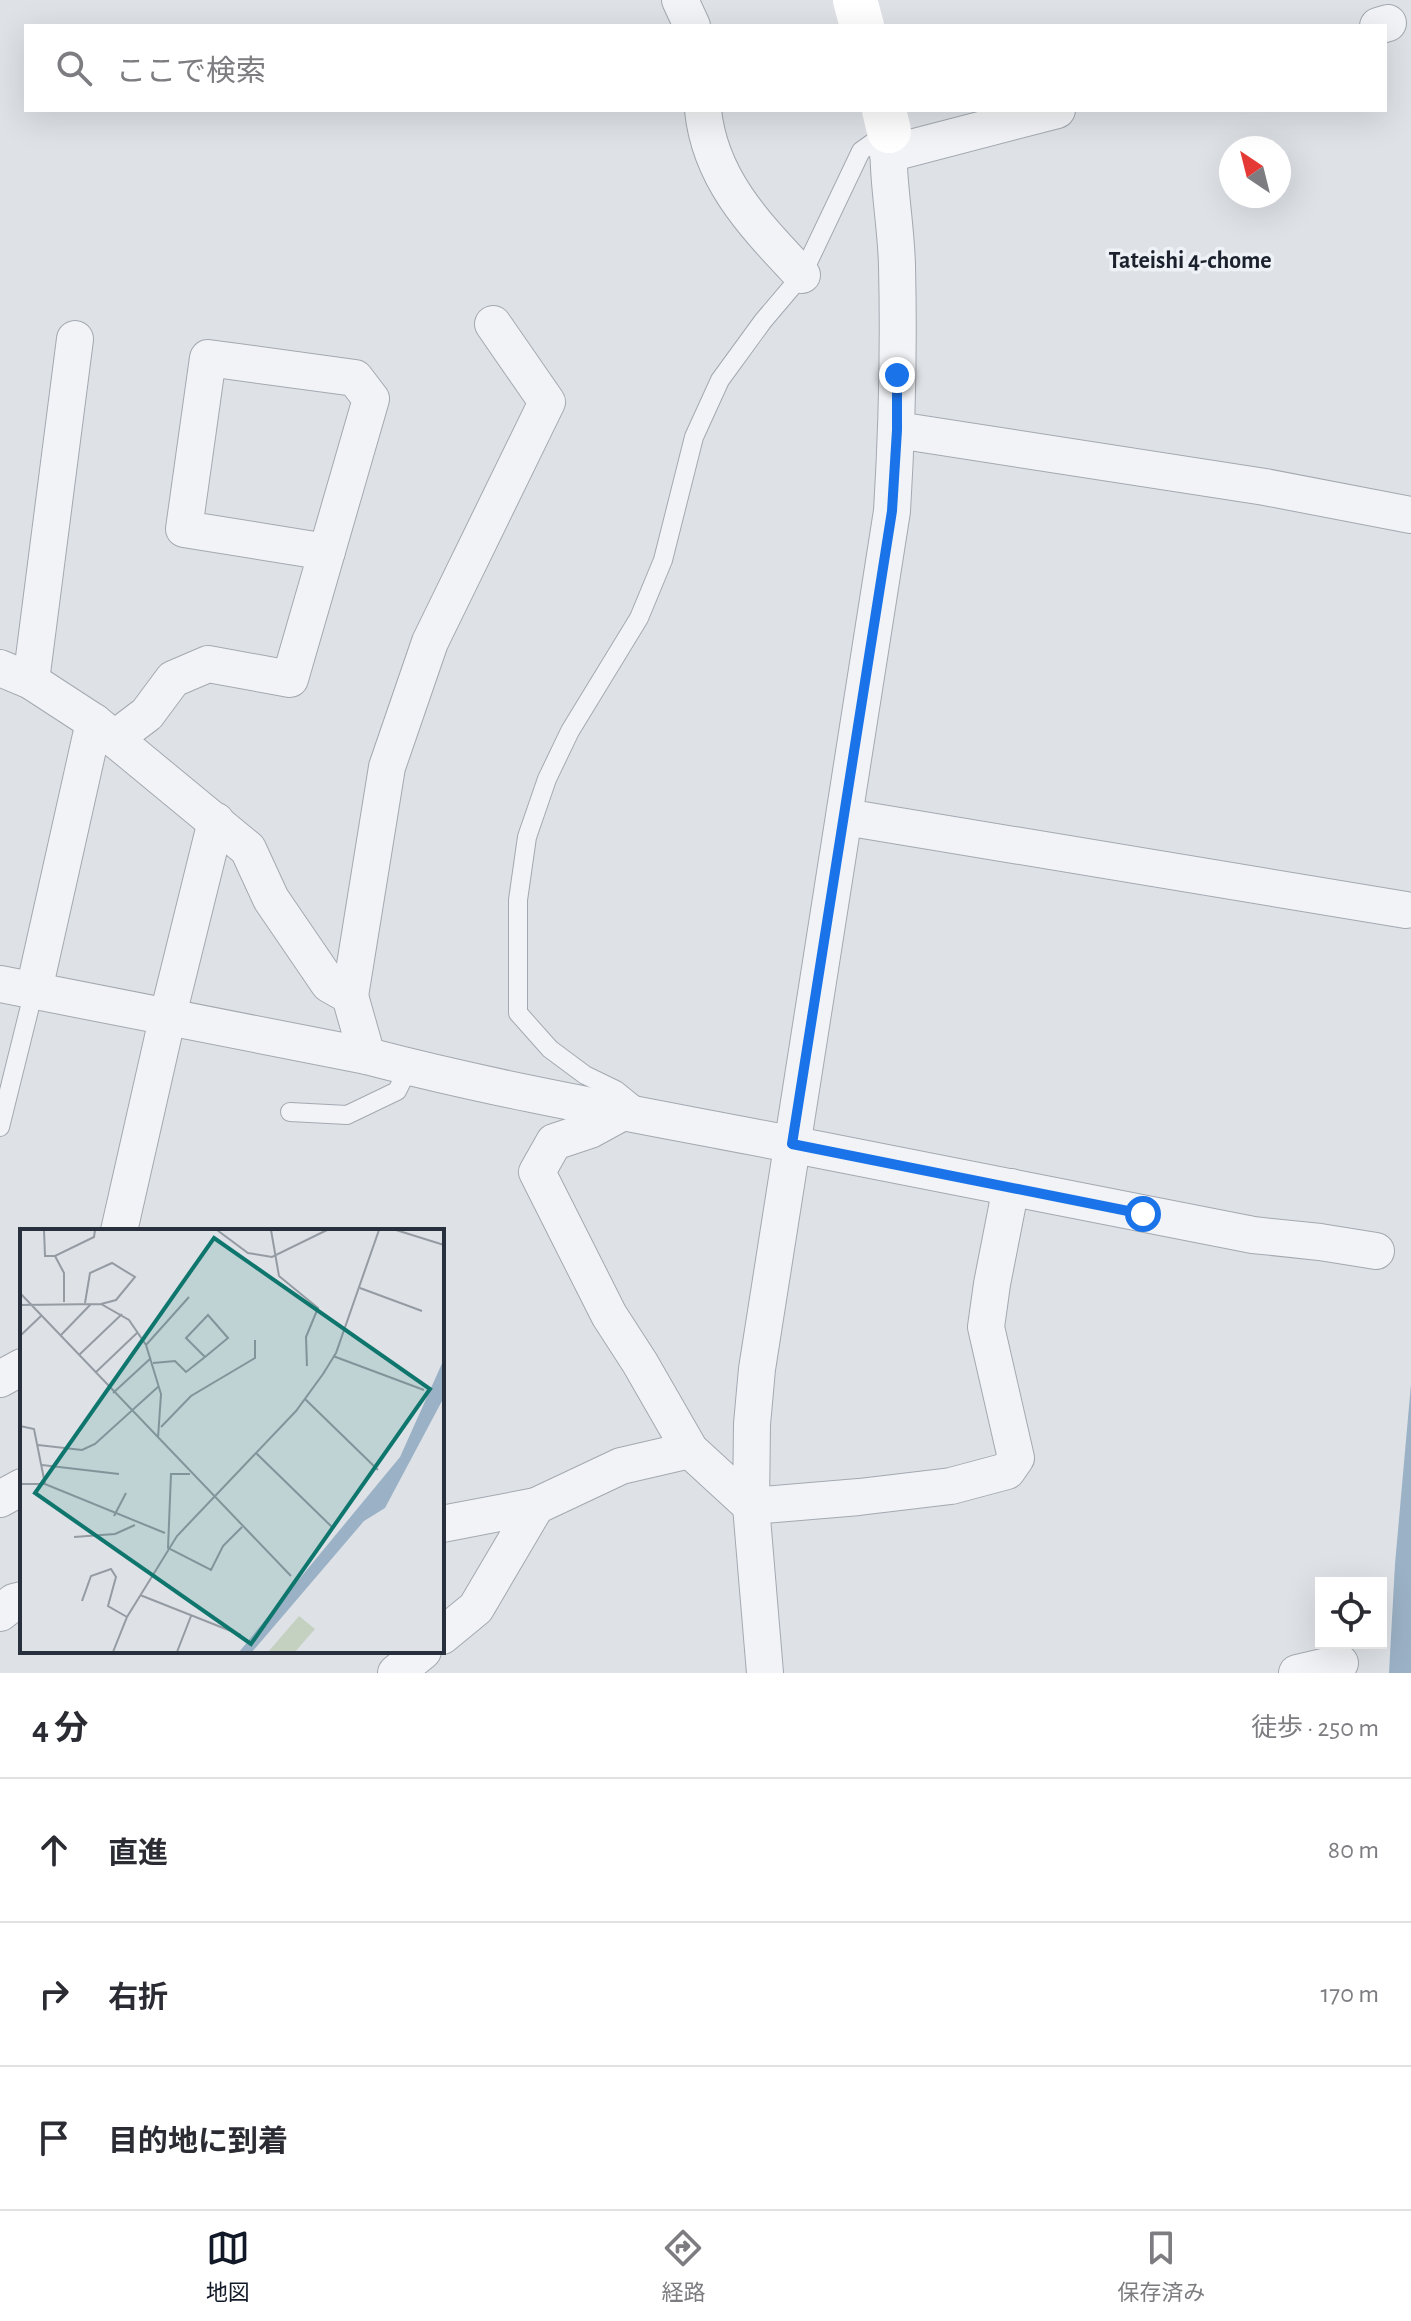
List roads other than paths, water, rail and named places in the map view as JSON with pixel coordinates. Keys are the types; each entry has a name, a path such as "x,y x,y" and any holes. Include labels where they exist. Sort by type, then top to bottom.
{"street":[{"path":"855,0 861,24"},
{"path":"703,112 711,153 725,181 762,232 802,275"},
{"path":"765,1673 751,1506 752,1424 757,1369 892,511 897,430 897,263 887,132 1042,112"},
{"path":"367,1056 350,996 387,767 430,642 547,402 493,324"},
{"path":"75,339 16,674 104,731 248,849 271,899 329,984 350,996"},
{"path":"327,552 184,529 208,358 355,378 371,399 327,552 290,679 208,664 173,679 147,714 104,731 17,987 367,1056 638,1116 1253,1235 1376,1251"},
{"path":"897,430 1265,487 1411,515"},
{"path":"845,817 1406,910"},
{"path":"119,1229 216,821"},
{"path":"638,1116 554,1142 537,1172 609,1315 690,1450 751,1506 951,1486 1007,1471 1016,1458 986,1327 1011,1187"},
{"path":"0,1379 20,1368"},
{"path":"444,1524 536,1506 621,1466 690,1450"},
{"path":"0,1499 20,1488"},
{"path":"444,1634 476,1608 536,1506"},
{"path":"396,1673 421,1653"},
{"path":"1297,1673 1340,1663"}],"lane":[{"path":"638,1116 616,1090 585,1075 550,1049 518,1013 518,900 527,837 547,779 570,731 639,618 663,560 694,437 720,380 763,321 802,275 861,151 887,132"},
{"path":"0,1127 17,987"},
{"path":"290,1112 347,1115 397,1091 409,1067"}],"water":[{"path":"1411,1384 1411,1673 1389,1673 1395,1564"}],"district":[{"name":"Tateishi 4-chome","path":"1190,261"}]}
